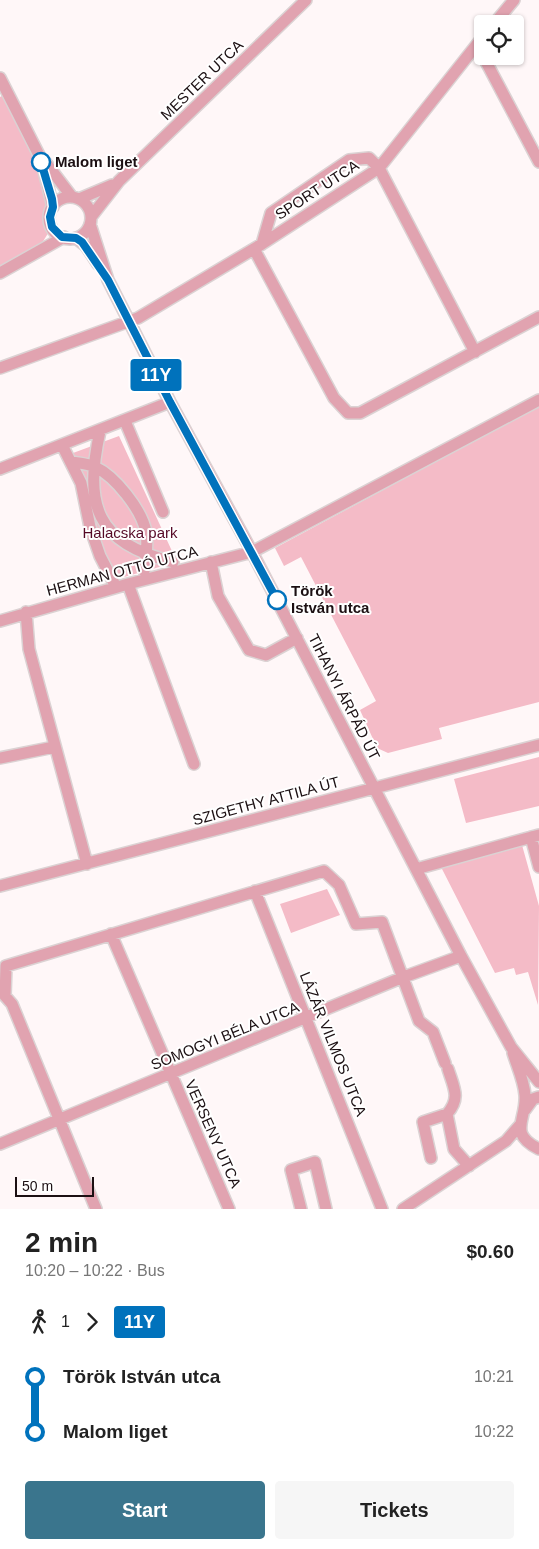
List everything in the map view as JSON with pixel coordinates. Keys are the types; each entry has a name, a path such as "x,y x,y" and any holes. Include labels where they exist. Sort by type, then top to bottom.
{"street":[{"name":"MESTER UTCA","path":"91,220 119,181 306,0"},
{"path":"502,15 514,0"},
{"name":"SPORT UTCA","path":"0,368 128,322 258,246 379,168 474,56"},
{"path":"490,65 539,162"},
{"name":"TIHANYI ÁRPÁD ÚT","path":"0,78 36,147 47,177 53,207 50,217 52,227 86,246 108,280 170,402 297,638 461,956 511,1046 539,1082"},
{"name":"TIHANYI ÁRPÁD ÚT","path":"36,147 76,198 88,206 108,280"},
{"path":"475,352 379,168 369,158 349,160 271,213 258,246 334,398 348,413 360,413 475,352 539,317"},
{"name":"MESTER UTCA","path":"76,198 119,181"},
{"path":"53,207 61,200 76,198"},
{"path":"0,273 30,256 85,233 91,220"},
{"path":"30,256 52,227"},
{"path":"252,552 539,400"},
{"path":"0,469 170,402"},
{"path":"125,421 163,512"},
{"path":"100,431 94,466 94,491 104,524 129,547 173,562"},
{"path":"62,445 81,483 80,507 100,556 116,587"},
{"path":"72,462 94,466 109,476 125,492 138,512 146,532 144,571"},
{"name":"HERMAN OTTÓ UTCA","path":"0,621 116,587 252,552"},
{"path":"211,562 211,584 249,650 262,661 297,638"},
{"path":"128,584 194,764"},
{"path":"26,612 29,649 87,864"},
{"name":"SZIGETHY ATTILA ÚT","path":"0,886 539,745"},
{"path":"0,758 54,746"},
{"path":"416,869 535,836 539,867"},
{"path":"96,1209 12,1004 3,997 6,966 324,871 339,885 356,924 382,922 401,978 419,1021 433,1032 447,1066 456,1098 454,1106 447,1114 423,1122 431,1158"},
{"name":"LÁZÁR VILMOS UTCA","path":"255,891 382,1209"},
{"name":"VERSENY UTCA","path":"111,934 229,1209"},
{"name":"SOMOGYI BÉLA UTCA","path":"0,1144 306,1019 401,978 461,956"},
{"name":"TIHANYI ÁRPÁD ÚT","path":"511,1046 525,1096 520,1121"},
{"path":"403,1209 506,1141 533,1099 539,1097"},
{"path":"447,1114 454,1149 469,1166"},
{"path":"520,1121 521,1132 527,1143"},
{"path":"483,1157 507,1145 527,1143 539,1149"},
{"path":"301,1209 292,1170 315,1162 326,1209"}],"green space":[{"name":"Malom liget","path":"8,93 35,147 53,207 50,217 52,227 42,243 0,273 0,97"},
{"path":"539,406 539,702 439,728 442,739 388,753 377,748 360,710 376,701 301,557 284,566 275,548"},
{"name":"Halacska park","path":"119,436 177,562 124,577 115,571 103,551 90,493 73,453"},
{"path":"539,757 539,806 466,823 454,779"},
{"path":"522,845 539,906 538,1005 528,972 516,975 514,968 495,973 441,867"},
{"path":"327,889 340,915 291,933 280,904"}],"bus line":[{"name":"11Y","path":"41,162 52,199 53,207 50,220 52,227 62,237 76,238 82,242 108,280 170,402 277,600"}],"place":[{"name":"Malom liget","path":"41,162"},
{"name":"Török István utca","path":"277,600"}]}
